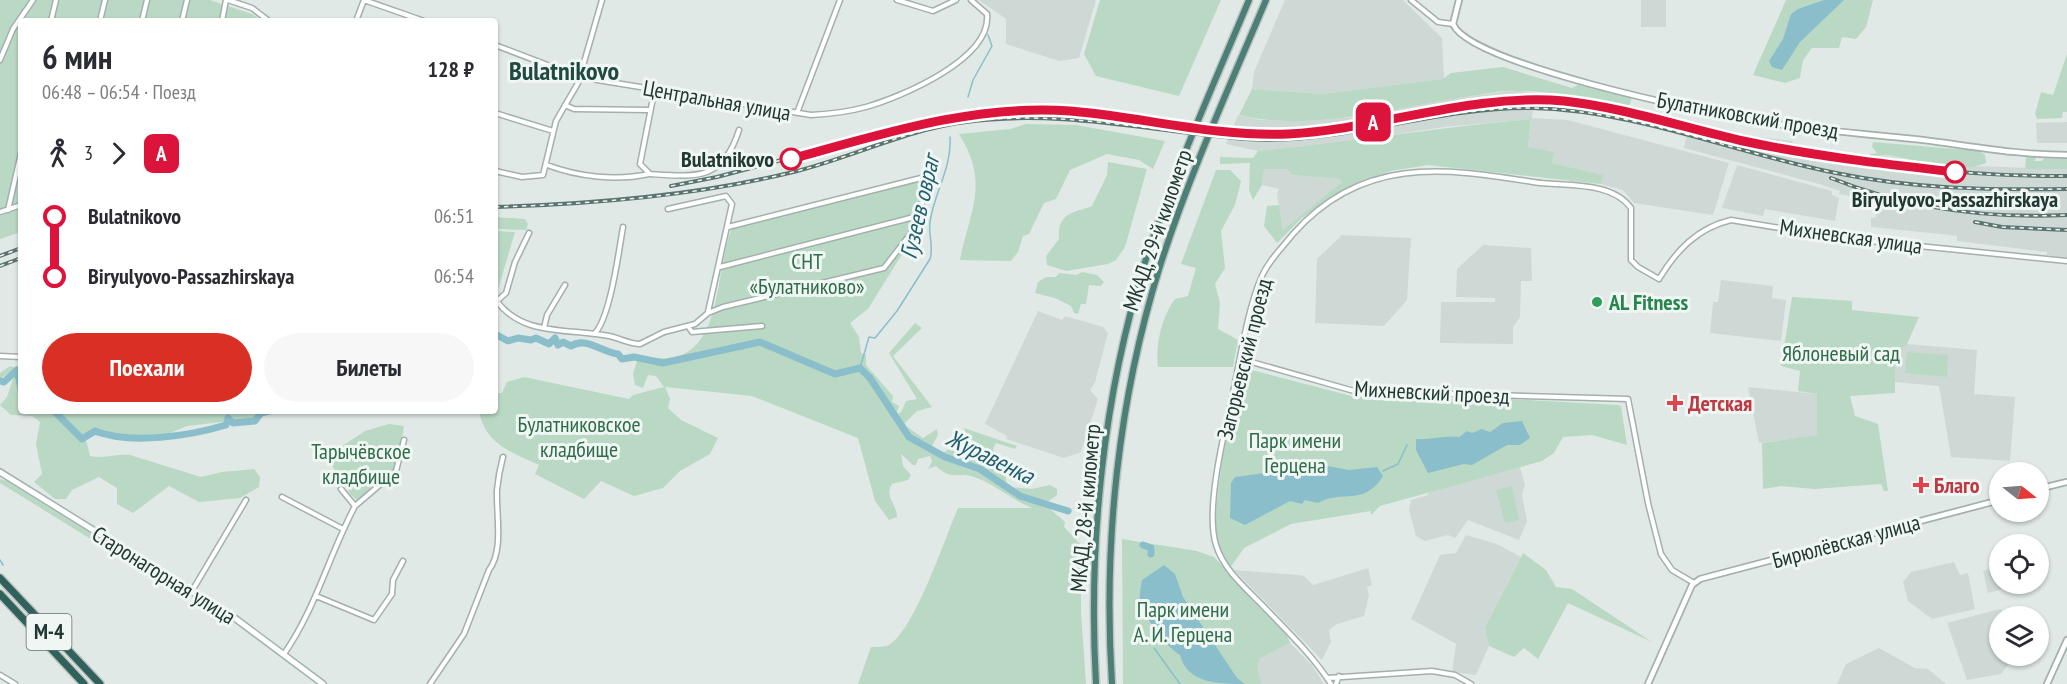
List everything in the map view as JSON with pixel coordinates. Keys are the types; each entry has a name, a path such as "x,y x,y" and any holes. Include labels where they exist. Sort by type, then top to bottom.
{"highway":[{"name":"МКАД, 29-й километр","path":"1125,336 1162,214 1250,0"},
{"name":"МКАД, 29-й километр","path":"1140,339 1176,219 1266,0"},
{"name":"МКАД, 28-й километр","path":"1096,684 1095,587 1099,511 1111,410 1125,336"},
{"name":"МКАД, 28-й километр","path":"1112,684 1110,587 1116,484 1140,339"},
{"name":"М-4","path":"0,578 100,684"},
{"name":"М-4","path":"0,594 84,684"}],"main road":[{"name":"Старонагорная улица","path":"0,472 192,591 284,654 323,684"}],"street":[{"path":"21,18 33,0"},
{"path":"52,18 56,0"},
{"path":"101,18 105,0"},
{"path":"143,18 147,0"},
{"path":"183,18 187,0"},
{"path":"223,18 227,0 252,8 262,18"},
{"path":"357,18 364,0 415,18"},
{"path":"498,172 534,178 543,175 553,131 579,77 602,0"},
{"path":"796,113 840,0"},
{"path":"897,0 933,11 956,0"},
{"name":"Центральная улица","path":"498,46 579,77 796,113 811,115 840,113 867,107 952,67 976,45 988,21 987,14 971,0"},
{"name":"Булатниковский проезд","path":"1411,0 1428,15 1450,25 1459,34 1475,43 1552,73 1597,86 1713,112 1825,130 2017,153 2067,155"},
{"path":"1450,25 1458,0"},
{"path":"0,60 18,22"},
{"path":"650,174 640,164 653,98 652,89"},
{"path":"565,105 574,110 593,108 649,110"},
{"path":"498,114 553,131"},
{"path":"547,165 584,176 691,175 719,167 729,155 739,130"},
{"path":"8,210 18,166"},
{"name":"Загорьевский проезд","path":"1331,684 1309,653 1230,571 1221,558 1213,534 1221,450 1260,280 1267,267 1296,231 1327,203 1349,190 1385,177 1413,171 1465,172 1611,192 1631,208 1631,260 1638,267 1659,279"},
{"path":"498,301 518,321 544,328 594,334 640,344 664,332 688,326 708,313 723,307 884,268 915,228 928,183 925,177 728,227"},
{"path":"668,209 726,196 732,204 720,267 708,313"},
{"path":"0,212 18,207"},
{"path":"720,267 918,216"},
{"name":"Михневская улица","path":"1659,279 1673,257 1692,238 1717,224 1731,220 1840,238 2067,261"},
{"path":"594,334 601,326 609,297 623,227"},
{"path":"498,298 506,293 515,262 529,233"},
{"path":"544,328 547,315 565,285"},
{"path":"688,326 692,332 762,326"},
{"path":"0,356 18,357"},
{"name":"Михневский проезд","path":"1241,359 1354,391 1628,399 1648,503 1661,554 1672,570 1694,582"},
{"path":"284,654 308,615 343,529 355,506 396,471 404,440"},
{"path":"430,684 464,634 489,570 495,562 499,542 496,523 497,488 503,457"},
{"path":"2049,486 2067,482"},
{"path":"341,489 355,506"},
{"path":"282,497 343,529"},
{"path":"192,591 246,500"},
{"name":"Бирюлёвская улица","path":"1694,582 1989,503"},
{"path":"316,596 374,620 392,594 393,580 403,561"},
{"path":"1648,684 1694,582"},
{"path":"2047,684 2067,639"},
{"path":"1327,678 1437,671 1455,675 1471,684"},
{"path":"0,675 15,684"},
{"path":"1336,684 1339,676"}],"shaded area":[{"path":"979,0 1096,0 1079,58 1059,61 1006,44 1006,19"},
{"path":"1285,0 1403,0 1442,38 1444,79 1323,94 1252,89 1254,72"},
{"path":"1641,0 1666,0 1666,27 1641,27"},
{"path":"1515,90 1534,93 1532,118 1568,120 1729,163 1713,215 1634,203 1623,190 1601,184 1602,175 1552,163 1528,147 1531,119 1444,127 1330,144 1258,151 1226,144 1238,115 1261,120 1309,121 1353,117 1403,106"},
{"path":"2067,122 2067,143 2037,143 2036,123"},
{"path":"1689,124 1734,134 1792,141 1796,147 1850,156 1873,158 1883,155 1942,165 2067,169 2067,258 2047,255 2047,252 1957,241 1957,236 1871,227 1871,218 1876,217 1878,202 1839,194 1840,191 1819,184 1684,148"},
{"path":"1737,165 1832,191 1832,195 1839,198 1835,221 1765,209 1763,216 1722,208"},
{"path":"1264,169 1287,169 1292,175 1340,179 1343,182 1283,230 1277,194 1279,189 1262,185"},
{"path":"1342,235 1411,238 1407,300 1384,326 1315,323 1317,259"},
{"path":"1483,245 1531,248 1532,281 1521,281 1520,317 1513,327 1513,344 1440,343 1441,302 1495,302 1495,298 1456,297 1457,269"},
{"path":"1721,280 1773,286 1772,298 1786,300 1781,341 1710,333 1713,302 1718,302"},
{"path":"1038,311 1062,320 1065,316 1103,327 1108,333 1095,382 1090,390 1098,399 1081,452 1064,458 1006,439 1007,436 985,424"},
{"path":"1907,344 1977,350 1974,394 2015,397 2010,461 1951,457 1939,386 1894,382 1895,357"},
{"path":"1748,387 1817,394 1817,436 1759,443"},
{"path":"1520,467 1525,485 1522,495 1527,521 1519,540 1468,520 1455,538 1448,535 1425,541 1416,536 1409,510 1411,500 1428,495 1427,491"},
{"path":"1466,535 1497,544 1521,557 1485,628 1489,646 1476,675 1452,672 1456,644 1411,619 1440,555 1456,553"},
{"path":"1954,562 1960,575 1968,573 1975,609 1932,619 1908,601 1903,582 1911,572"},
{"path":"1368,568 1372,585 1367,587 1369,595 1364,616 1337,624 1329,630 1331,642 1322,660 1234,570 1304,576 1313,585"},
{"path":"1989,570 1988,593 1983,571"},
{"path":"1989,612 1989,666 2007,666 2001,674 1967,680 1947,623"},
{"path":"1290,643 1312,665 1324,684 1258,684 1247,665"},
{"path":"1879,648 1915,668 1928,669 1946,684 1837,684 1846,664"}],"green space":[{"path":"0,0 210,0 258,18 18,18 18,208 0,214"},
{"path":"1100,0 1221,0 1179,96 1096,76 1084,54"},
{"path":"1786,0 1873,0 1866,27 1856,39 1842,37 1839,48 1812,48 1803,60 1800,78 1785,83 1753,75"},
{"path":"2067,54 2067,112 2063,112 2062,118 2037,119 2035,114 2041,92 2053,95"},
{"path":"1503,67 1572,88 1578,85 1632,97 1629,107 1558,94 1510,91 1324,120 1267,120 1239,115 1252,89 1323,94 1443,79 1451,73"},
{"path":"1531,119 1528,147 1554,152 1552,163 1603,175 1601,184 1428,165 1391,171 1354,184 1336,194 1302,218 1277,243 1264,226 1267,206 1279,205 1283,230 1342,182 1340,179 1292,175 1287,169 1264,169 1262,185 1253,200 1249,190 1250,163 1220,164 1220,157 1253,158 1258,151"},
{"path":"1025,124 1076,125 1165,141 1153,169 1139,160 1107,154 1070,170 1056,199 1044,203 1029,234 1023,236 1018,252 1011,261 960,260 975,197 976,182 974,168 959,134 1011,129"},
{"path":"1873,142 1979,151 1985,155 1986,163 1950,167 1887,155 1869,158 1870,154 1877,153 1872,147"},
{"path":"2036,156 2035,161 2042,161 2044,158 2067,159 2067,169 2025,169 2026,157"},
{"path":"1108,162 1147,169 1125,247 1116,260 1108,264 1066,271 1047,265 1046,256 1059,239 1061,223 1073,212 1092,206 1107,175"},
{"path":"1216,170 1230,170 1241,181 1235,205 1221,231 1225,268 1215,284 1220,303 1218,329 1238,340 1233,367 1158,367 1159,340 1166,314 1175,299 1188,296 1196,268 1181,264"},
{"path":"928,173 932,183 917,230 868,309 850,323 859,337 861,353 866,355 866,365 893,396 892,402 899,406 896,415 901,412 906,401 917,399 889,353 915,323 922,328 893,356 932,407 917,411 905,423 906,426 923,438 937,429 938,435 932,446 940,455 956,444 968,448 976,444 964,428 1017,446 1015,449 996,443 993,449 995,454 1005,460 1006,482 1009,487 1032,489 1050,485 1057,489 1057,495 1049,501 1034,499 1032,502 1049,508 1065,522 1064,527 1081,545 1081,612 1086,684 858,684 871,647 889,645 909,622 958,508 1032,508 974,477 947,474 936,466 928,469 932,461 930,456 918,459 916,465 913,465 901,454 903,466 911,475 908,480 892,484 889,493 897,517 889,520 875,501 858,438 752,396 665,387 670,399 668,408 681,420 718,438 710,454 680,471 663,488 634,496 601,481 584,499 535,474 539,465 501,446 487,432 480,414 498,414 498,393 502,393 507,382 524,377 629,399 633,395 664,387 656,376 648,375 643,388 635,385 633,374 639,355 668,358 688,352 702,337 711,318 726,246 733,225"},
{"path":"18,209 18,233 0,239 0,216"},
{"path":"498,217 525,219 528,224 526,230 498,229"},
{"path":"498,231 515,232 498,290"},
{"path":"1082,272 1097,275 1104,282 1101,286 1089,285 1086,304 1081,304 1078,314 1074,313 1071,306 1055,298 1035,293 1038,282 1046,277 1056,277 1059,273 1077,275"},
{"name":"Яблоневый сад","path":"1792,297 1852,301 1852,310 1919,317 1907,344 1895,357 1895,393 1850,396 1855,416 1878,424 1888,491 1884,491 1881,484 1814,489 1781,486 1763,489 1762,443 1817,435 1817,394 1798,391 1800,371 1781,366"},
{"path":"1907,352 1948,355 1947,377 1905,373"},
{"path":"10,366 18,368 18,414 53,414 86,440 90,456 130,455 201,477 222,472 254,469 260,477 259,487 240,498 199,502 169,486 133,513 117,504 117,488 99,477 72,490 66,499 55,499 34,482 42,474 36,444 40,422 32,416 11,415 0,405 7,397 14,376 12,371 0,379 0,373"},
{"name":"Парк имени Герцена","path":"1244,368 1355,397 1508,399 1618,405 1621,406 1627,445 1592,435 1563,437 1554,453 1542,461 1380,506 1371,515 1371,511 1291,524 1244,548 1230,568 1218,544 1216,534 1217,499 1229,426"},
{"path":"56,414 267,414 256,418 187,426 158,438 83,435"},
{"name":"Тарычёвское кладбище","path":"389,424 404,426 400,453 394,471 357,500 350,494 331,464 336,450 365,431"},
{"path":"0,479 7,481 186,593 183,596 0,483"},
{"path":"1512,486 1519,520 1505,523 1496,490"},
{"name":"Парк имени А. И. Герцена","path":"1122,539 1197,551 1214,557 1287,635 1290,643 1259,659 1257,667 1261,684 1123,684"},
{"path":"1523,553 1546,570 1556,587 1572,589 1652,642 1568,603 1538,659 1524,648 1514,657 1489,646 1485,628"}],"water":[{"path":"1824,0 1844,0 1800,42 1782,70 1772,67 1769,61 1783,39 1791,14 1798,9"},
{"path":"1522,421 1530,438 1520,445 1507,445 1472,465 1464,464 1428,473 1416,450 1416,439 1459,437 1467,431 1472,433 1482,429 1490,432 1503,423"},
{"path":"1322,465 1349,470 1377,467 1383,476 1376,485 1361,494 1336,497 1318,503 1305,500 1302,504 1290,501 1245,525 1230,518 1231,483 1235,477"},
{"path":"1164,565 1175,574 1183,597 1237,678 1245,684 1225,684 1197,677 1184,665 1180,655 1168,645 1150,622 1140,600 1142,580"}],"waterway":[{"name":"Гузеев овраг","path":"968,97 973,80 992,46 988,35"},
{"name":"Гузеев овраг","path":"860,368 869,337 875,338 897,311 930,259 930,222 946,170 950,137"},
{"path":"498,336 508,341 518,338 531,340 536,338 549,344 555,338 558,345 563,342 571,346 577,343 589,344 618,354 622,359 634,357 663,363 760,342 835,374 860,368 870,378 909,437 945,457 980,469 1020,496 1068,511"},
{"path":"0,381 4,382 17,370 18,374"},
{"path":"57,414 82,439 95,431 125,438 195,433 226,425 228,418 233,423 255,421 260,414"},
{"path":"1383,471 1398,464 1407,445"},
{"name":"Журавенка","path":"1143,545 1151,548 1151,554"},
{"path":"0,560 3,565"},
{"path":"1154,648 1180,684"}],"railway":[{"path":"498,207 643,198 717,188 811,167 921,131 993,119 1074,120 1269,140 1335,134 1465,112 1531,108 1609,116 1798,165 1865,178 1951,187 2067,189"},
{"path":"671,186 717,177 884,133"},
{"path":"1746,141 1906,167 1986,174 2067,176"},
{"path":"1831,178 1888,197 1947,209 2006,215 2067,215"},
{"path":"1975,222 2002,227 2067,230"},
{"path":"0,256 18,249"},
{"path":"0,266 18,259"}],"train":[{"name":"A","path":"791,159 888,132 963,116 1014,111 1071,111 1261,135 1323,131 1443,109 1531,99 1612,109 1746,142 1862,161 1955,172"}],"place":[{"name":"Bulatnikovo","path":"791,159"},
{"name":"Biryulyovo-Passazhirskaya","path":"1955,172"},
{"name":"AL Fitness","path":"1597,302"},
{"name":"Детская","path":"1675,403"},
{"name":"Благо","path":"1921,485"}],"district":[{"name":"Bulatnikovo","path":"564,71"}],"park label":[{"name":"СНТ «Булатниково»","path":"807,274"},
{"name":"Булатниковское кладбище","path":"579,437"}]}
